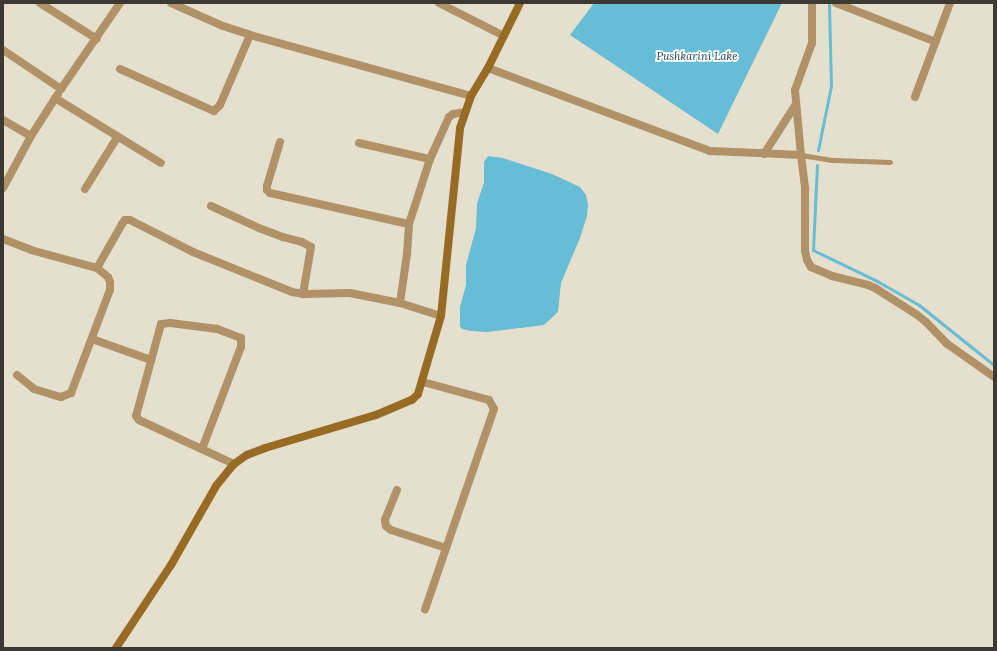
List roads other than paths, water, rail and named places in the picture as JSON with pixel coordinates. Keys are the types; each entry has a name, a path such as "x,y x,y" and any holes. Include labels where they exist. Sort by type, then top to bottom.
{"main road":[{"path":"116,648 171,565 216,486 234,464 247,455 265,448 376,415 412,400 418,394 423,382 440,316 460,128 464,112 471,96 488,68 520,3"}],"street":[{"path":"40,3 97,39"},
{"path":"3,188 31,136 55,98 97,39 120,3"},
{"path":"171,3 224,26 250,35 471,96"},
{"path":"439,3 504,36"},
{"path":"812,3 812,43 797,84 796,104 805,189 806,260 811,267 819,272 875,288 916,314 926,322 946,344 994,377"},
{"path":"836,3 936,42"},
{"path":"915,97 950,3"},
{"path":"120,69 214,110 220,105 250,35"},
{"path":"3,50 61,89"},
{"path":"488,68 710,151 801,155"},
{"path":"55,98 161,163"},
{"path":"764,154 796,104"},
{"path":"400,303 407,254 409,224 430,159 449,117 454,114 464,112"},
{"path":"3,120 31,136"},
{"path":"84,189 118,136"},
{"path":"280,142 267,186 267,190 270,193 409,224"},
{"path":"359,144 430,159"},
{"path":"211,206 259,228 302,242 311,247 303,294"},
{"path":"97,268 122,224 125,220 130,220 193,252 292,292 303,294 350,293 400,303 440,316"},
{"path":"3,239 31,250 97,268 108,277 110,282 110,290 74,387 66,397 34,389 17,375"},
{"path":"202,449 240,347 241,338 217,329 170,323 161,324 136,416 139,420 234,464"},
{"path":"92,338 150,360"},
{"path":"423,382 489,400 494,409 425,609"},
{"path":"397,490 385,520 386,526 391,530 446,548"}],"lane":[{"path":"801,155 834,160 890,162"}],"water":[{"name":"Pushkarini Lake","path":"594,3 782,3 718,134 570,35"},
{"path":"488,156 503,158 552,174 580,187 586,195 588,205 587,216 580,238 561,283 558,312 544,325 487,332 462,329 460,326 460,307 466,285 466,265 476,228 477,203 484,183 484,162"}],"waterway":[{"path":"818,150 831,86 829,3"},
{"path":"817,165 813,250 877,281 919,305 994,365"}]}
